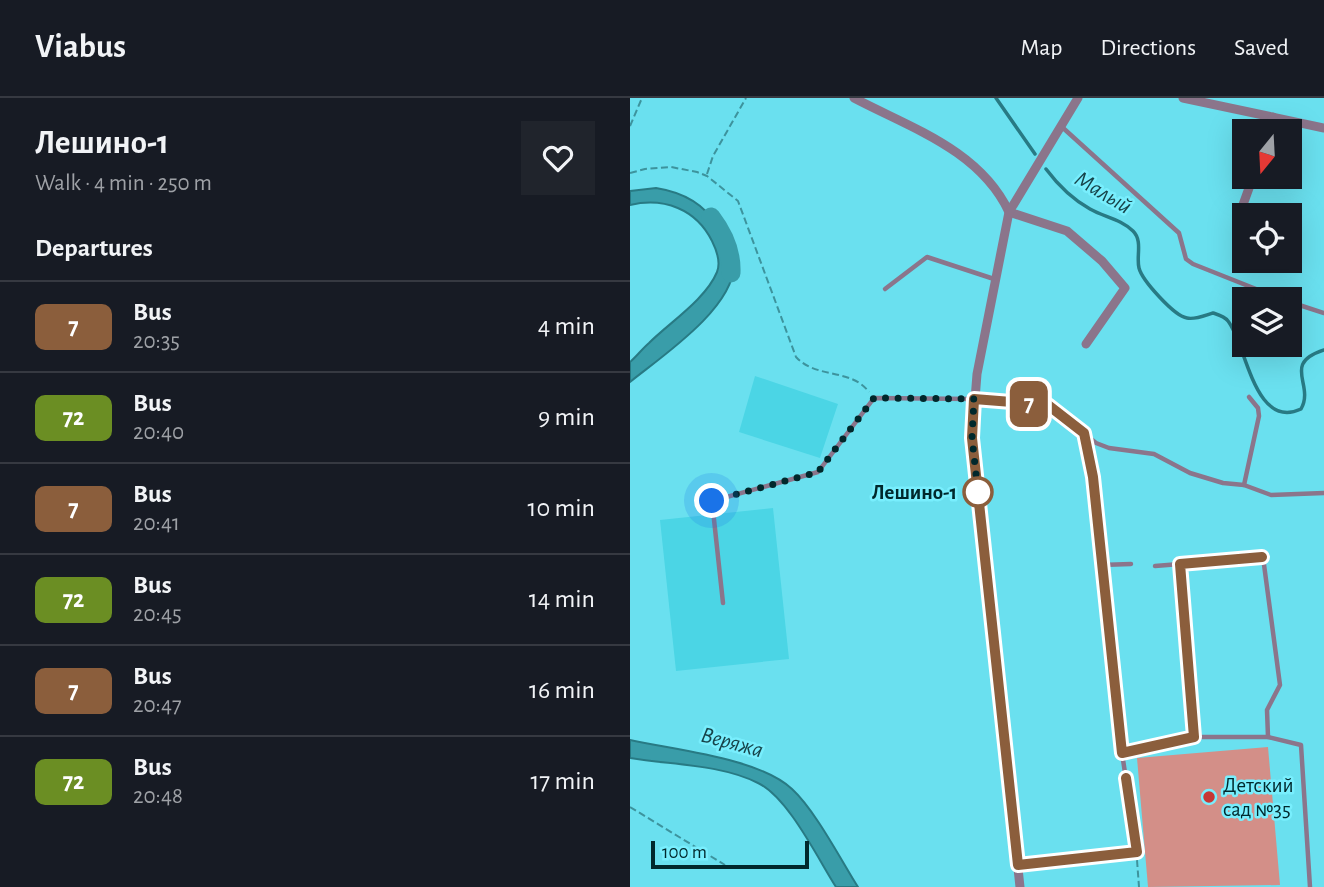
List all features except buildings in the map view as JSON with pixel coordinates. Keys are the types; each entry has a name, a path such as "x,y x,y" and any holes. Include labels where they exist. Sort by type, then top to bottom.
{"street":[{"path":"854,98 946,145 986,176 1001,195 1009,212 1067,230 1102,261 1125,288 1086,344"},
{"path":"1020,887 972,438 974,399 994,279 1009,212 1078,98"},
{"path":"1183,98 1324,128"}],"lane":[{"path":"1062,127 1179,233 1186,258 1193,264 1251,287"},
{"path":"885,289 927,257 994,279"},
{"path":"1302,306 1324,313"},
{"path":"1244,485 1259,416 1258,408 1249,397"},
{"path":"723,603 712,501 818,472 874,398 974,399 1048,405 1096,443 1109,448 1154,454 1190,473 1278,496 1324,493"},
{"path":"1018,865 1137,852 1122,753 1093,477 1084,433"},
{"path":"1155,566 1262,557 1280,685 1267,710 1268,737"},
{"path":"1101,565 1131,564"},
{"path":"1180,564 1194,737"},
{"path":"1122,753 1194,737 1268,737 1301,745 1310,887"}],"path":[{"path":"630,126 642,98"},
{"path":"707,176 713,156 746,98"},
{"path":"630,173 671,167 707,176 738,201 796,357 805,367 837,374 864,384 874,398"},
{"path":"630,807 725,865"},
{"path":"1137,852 1139,887"}],"shaded area":[{"path":"656,188 683,196 706,211 725,240 734,265 731,282 709,314 677,345 630,382 630,362 705,292 719,264 712,241 688,213 667,204 630,205 630,191"},
{"path":"755,376 838,404 820,458 739,432"},
{"path":"773,508 789,659 676,671 660,520"},
{"path":"630,740 715,757 777,778 792,789 810,809 858,887 836,887 791,815 769,790 728,772 630,758"},
{"path":"1268,747 1280,885 1148,887 1137,758"}],"waterway":[{"name":"Малый","path":"996,98 1035,154"},
{"name":"Малый","path":"1046,169 1077,201 1133,231 1138,239 1141,274 1174,311 1187,318 1213,313 1226,319 1254,382 1272,408 1285,412 1301,409 1304,400 1304,362 1324,350"},
{"name":"Веряжа","path":"711,217 726,244 731,273"}],"bus line":[{"name":"7","path":"1126,778 1137,852 1018,865 972,438 974,399 1048,405 1084,433 1093,477 1122,753 1194,737 1180,564 1262,557"}],"place":[{"name":"Лешино-1","path":"978,492"},
{"name":"Детский сад №35","path":"1209,797"}],"route":[{"path":"712,501 818,472 874,398 974,399 972,438 978,492"}]}
